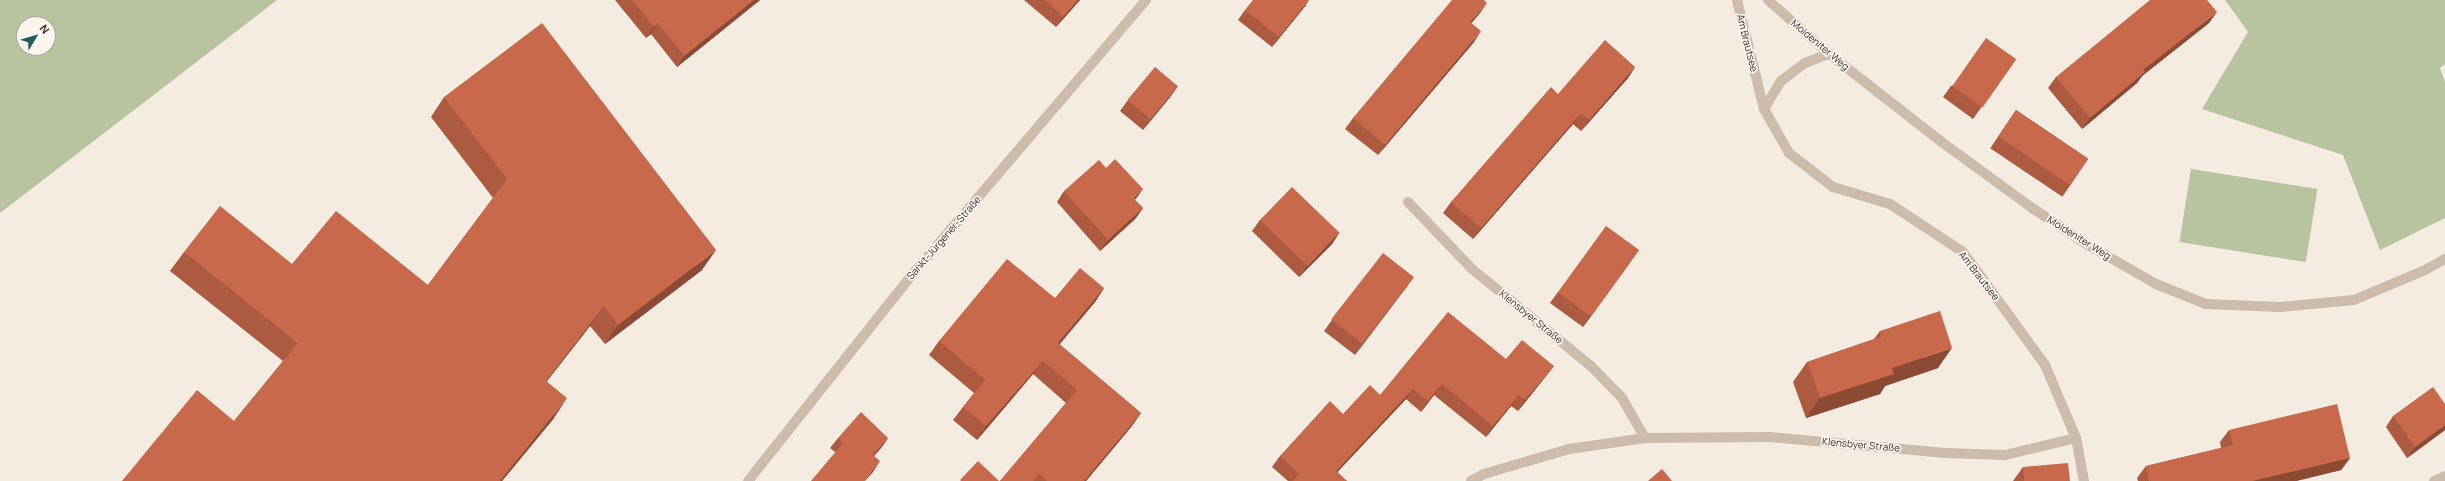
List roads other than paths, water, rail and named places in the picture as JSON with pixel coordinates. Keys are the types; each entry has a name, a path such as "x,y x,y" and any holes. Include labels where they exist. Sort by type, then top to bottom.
{"street":[{"name":"Sankt-Jürgener-Straße","path":"748,481 912,275 1146,0"},
{"name":"Am Brautsee","path":"1737,0 1764,109 1789,153 1833,187 1890,204 1964,252 2045,365 2076,438 2084,481"},
{"name":"Moldeniter Weg","path":"1768,0 1828,54 1943,143 2032,208 2088,246 2156,284 2206,304 2280,307 2354,300 2426,270 2445,259"},
{"path":"1764,109 1781,81 1805,63 1828,54"},
{"name":"Klensbyer Straße","path":"1408,202 1472,269 1591,366 1622,398 1645,438"},
{"name":"Klensbyer Straße","path":"1472,481 1484,474 1569,449 1645,438 1770,437 1945,453 2005,455 2076,438"},
{"path":"2434,481 2445,476"}]}
